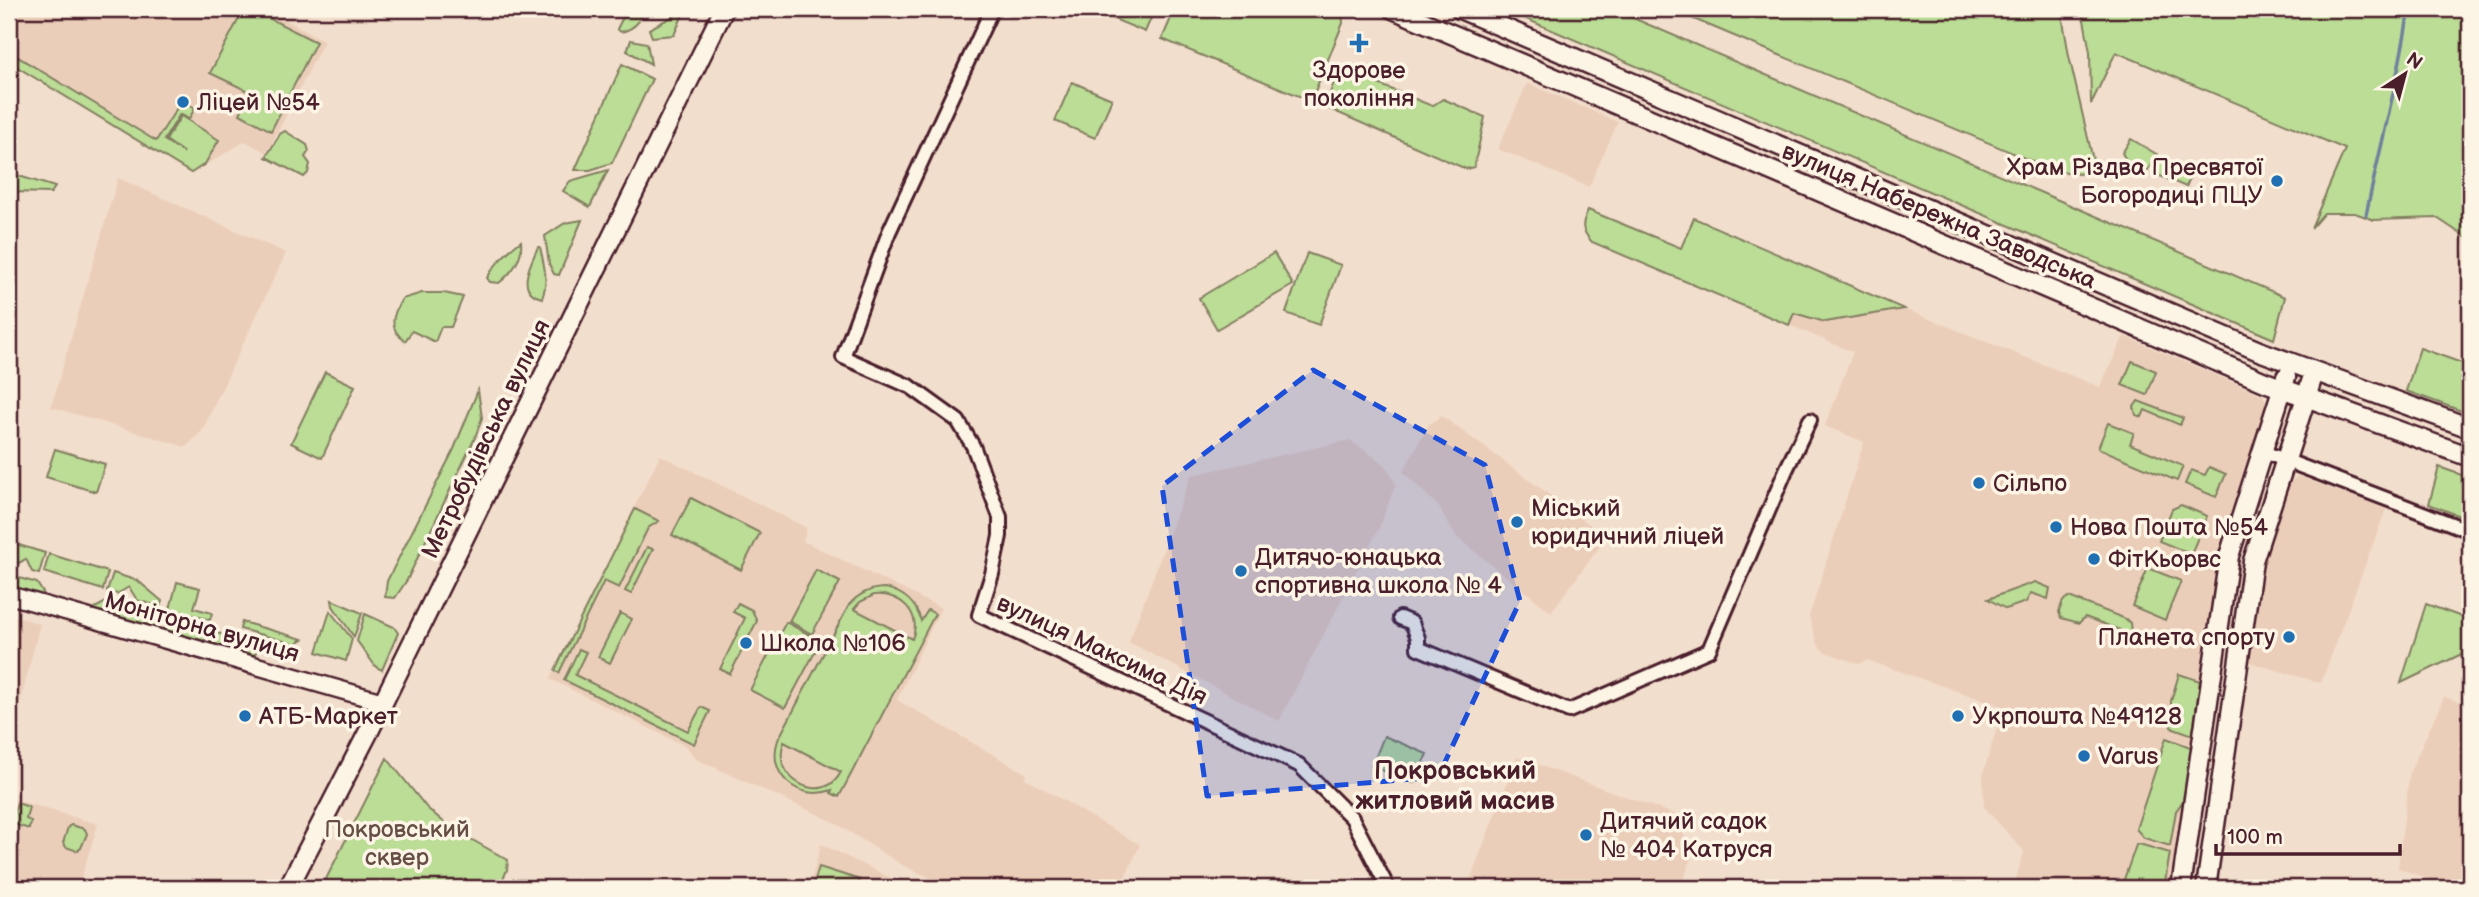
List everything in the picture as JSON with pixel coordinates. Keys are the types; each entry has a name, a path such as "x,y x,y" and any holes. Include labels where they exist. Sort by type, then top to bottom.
{"main road":[{"name":"Метробудівська вулиця","path":"288,888 383,702 724,9"},
{"name":"вулиця Набережна Заводська","path":"1392,9 2306,398 2470,457"},
{"name":"вулиця Набережна Заводська","path":"1460,9 2314,373 2470,428"},
{"path":"1660,124 1671,99"},
{"path":"2180,888 2200,770 2229,556 2290,363"},
{"path":"2206,888 2253,561 2314,373"},
{"path":"2200,770 2223,774"}],"street":[{"name":"вулиця Максима Дія","path":"992,9 889,232 843,357 911,387 958,421 973,446 1000,517 1000,536 992,574 979,615 1299,765 1352,818 1388,888"},
{"path":"1399,618 1412,623 1418,638 1418,648 1569,711 1709,650 1810,420"},
{"path":"2261,451 2470,531"},
{"name":"Моніторна вулиця","path":"9,594 383,702"}],"highlighted area":[{"path":"1313,370 1485,465 1520,601 1438,777 1207,796 1162,486"}],"shaded area":[{"name":"Ліцей №54","path":"22,9 270,9 324,41 267,153 245,141 191,174 9,63 9,29"},
{"path":"1527,83 1618,122 1589,187 1498,149"},
{"path":"118,178 286,253 202,431 186,447 51,407"},
{"path":"1904,309 2100,387 2124,336 2263,395 2266,401 2267,407 2229,521 2222,554 2187,807 2181,814 2169,888 2013,888 2024,851 1984,807 1983,774 2003,707 1867,660 1859,664 1823,651 1818,645 1809,617 1864,442 1825,426 1853,352 1789,325 1794,313 1825,322"},
{"name":"Міський юридичний ліцей","path":"1442,416 1607,537 1551,612 1456,537 1439,507 1403,472 1429,424"},
{"path":"1350,440 1386,465 1396,484 1379,528 1279,721 1129,642 1191,475"},
{"name":"Школа №106","path":"660,455 807,528 803,541 941,608 897,700 1027,774 1025,778 1140,845 1120,888 952,888 902,865 832,821 696,759 687,747 550,679"},
{"path":"2298,476 2386,509 2321,683 2245,661 2260,562 2285,486"},
{"path":"9,614 40,624 9,746"},
{"path":"2444,697 2470,705 2470,888 2454,888 2398,868 2410,771"},
{"name":"Дитячий садок № 404 Катруся","path":"1517,757 1676,815 1692,855 1681,888 1467,888"},
{"path":"9,798 98,824 78,888 9,888"},
{"path":"821,844 911,888 809,888"}],"green space":[{"path":"244,9 251,9 316,42 271,131 240,114 250,92 210,73"},
{"path":"636,9 641,9 636,24 621,32 617,29 622,19"},
{"path":"1090,9 1155,9 1145,32"},
{"path":"1175,9 1339,9 1342,10 1343,23 1311,101 1162,39"},
{"path":"1503,9 1612,9 2285,297 2274,339"},
{"path":"1670,9 2061,9 2094,164 2090,172 2078,174 2051,169"},
{"path":"2082,9 2470,9 2470,240 2437,218 2374,220 2355,213 2324,213 2311,228 2345,149 2116,52 2091,104 2090,52"},
{"path":"685,10 674,35 652,37 649,29"},
{"path":"631,40 647,43 651,64 627,51"},
{"path":"9,55 18,57 156,141 182,100 195,108 189,119 180,114 164,140 184,153 166,140 181,116 219,140 205,164 191,173 9,62"},
{"path":"622,64 652,79 612,163 590,170 575,170"},
{"path":"1339,68 1432,106 1443,99 1485,117 1474,167 1466,169 1325,107"},
{"path":"1072,82 1112,99 1095,138 1055,121"},
{"path":"285,131 307,145 309,151 305,157 310,164 304,177 266,157 280,134"},
{"path":"2131,139 2158,155 2147,171 2128,163 2122,153"},
{"path":"2160,159 2192,173 2186,187 2153,173"},
{"path":"608,170 590,207 563,191 570,181"},
{"path":"9,173 55,187 51,193 9,192"},
{"path":"1588,210 1681,248 1694,218 1904,309 1825,322 1794,313 1789,325 1592,242 1583,227"},
{"path":"582,220 559,275 554,274 549,264 545,236 565,223"},
{"path":"521,241 519,259 513,270 499,283 490,282 487,278 494,267"},
{"path":"538,247 545,273 542,298 534,295 527,284 529,269"},
{"path":"1274,253 1293,285 1217,329 1199,298"},
{"path":"1307,253 1341,265 1319,325 1286,313"},
{"path":"422,293 444,293 463,297 451,327 441,327 435,342 412,331 405,341 394,327 396,311 402,299"},
{"path":"2420,348 2470,366 2470,414 2406,391"},
{"path":"2132,361 2156,371 2147,395 2122,385"},
{"path":"325,372 355,386 322,458 291,443"},
{"path":"478,390 482,418 474,440 407,580 395,598 385,597 387,581 454,449"},
{"path":"2138,401 2183,418 2180,425 2145,410 2142,417 2136,415 2134,407"},
{"path":"2108,423 2134,433 2130,444 2183,466 2177,481 2098,448"},
{"path":"55,449 105,464 96,492 46,477"},
{"path":"2209,467 2226,474 2216,497 2185,484 2191,470 2205,475"},
{"path":"2439,467 2470,478 2470,520 2429,504"},
{"path":"691,498 760,533 741,570 672,535"},
{"path":"2181,505 2207,516 2191,554 2159,541 2172,509"},
{"path":"635,509 659,521 648,528 619,588 604,581 559,673 555,670"},
{"path":"9,542 45,553 39,574 32,572 26,559 13,566 9,564"},
{"path":"647,547 653,549 631,594 625,591"},
{"path":"49,554 108,572 103,590 44,572"},
{"path":"2148,568 2181,581 2165,620 2132,606"},
{"path":"816,570 840,582 812,634 789,621"},
{"path":"113,573 138,581 162,601 160,607 137,600 129,587 117,594 107,591"},
{"path":"9,575 37,583 45,596 9,585"},
{"path":"177,582 200,588 194,608 212,613 210,620 170,609"},
{"path":"2035,582 2050,588 2048,599 2031,593 2026,602 2006,609 1988,599"},
{"path":"881,588 893,590 909,600 921,621 928,610 935,614 839,797 831,793 832,790 820,793 797,789 788,783 777,764 778,740 849,605 861,594","holes":["874,595 892,597 906,606 914,621 912,639 854,609 860,602","784,742 841,772 833,782 823,787 812,788 801,784 791,777 785,768 782,756"]},
{"path":"2069,597 2126,619 2130,623 2131,632 2122,640 2117,638 2120,630 2085,617 2079,623 2061,618 2061,605"},
{"path":"332,600 362,613 354,637 333,606"},
{"path":"108,601 159,616 155,629 91,610"},
{"path":"738,603 752,610 757,621 730,674 720,669 745,618 733,612"},
{"path":"2426,604 2470,620 2470,650 2401,683"},
{"path":"330,611 352,639 346,661 317,652"},
{"path":"620,613 632,619 610,663 598,657"},
{"path":"365,614 394,627 398,633 382,670 376,667 357,641"},
{"path":"167,619 208,631 204,643 164,631"},
{"path":"242,622 303,639 295,644 240,629"},
{"path":"786,622 821,641 785,708 750,690"},
{"path":"214,632 258,645 254,658 210,645"},
{"path":"579,649 586,652 575,675 688,731 701,707 710,711 694,744 564,680"},
{"path":"2179,674 2200,681 2193,735 2171,727 2171,701"},
{"path":"1384,736 1427,754 1414,783 1372,766"},
{"path":"2166,738 2193,748 2183,801 2176,811 2170,846 2144,838 2136,829"},
{"name":"Покровський сквер","path":"387,758 427,808 451,828 508,860 507,870 499,888 343,888 328,883 326,879"},
{"path":"17,803 29,807 26,819 31,821 29,829 11,823"},
{"path":"71,825 85,829 87,834 77,851 63,843"},
{"path":"2136,845 2170,853 2164,888 2121,888"},
{"path":"819,867 860,880 857,888 813,886"}],"waterway":[{"path":"2366,215 2395,87 2409,9"}],"place":[{"name":"Здорове покоління","path":"1359,43"},
{"name":"Ліцей №54","path":"183,102"},
{"name":"Храм Різдва Пресвятої Богородиці ПЦУ","path":"2277,181"},
{"name":"Сільпо","path":"1979,483"},
{"name":"Міський юридичний ліцей","path":"1517,522"},
{"name":"Нова Пошта №54","path":"2056,527"},
{"name":"ФiтКьорвс","path":"2094,559"},
{"name":"Дитячо-юнацька спортивна школа № 4","path":"1241,571"},
{"name":"Планета спорту","path":"2289,637"},
{"name":"Школа №106","path":"746,643"},
{"name":"АТБ-Маркет","path":"245,716"},
{"name":"Укрпошта №49128","path":"1958,716"},
{"name":"Varus","path":"2084,756"},
{"name":"Дитячий садок № 404 Катруся","path":"1586,835"}],"district":[{"name":"Покровський житловий масив","path":"1455,786"}]}
